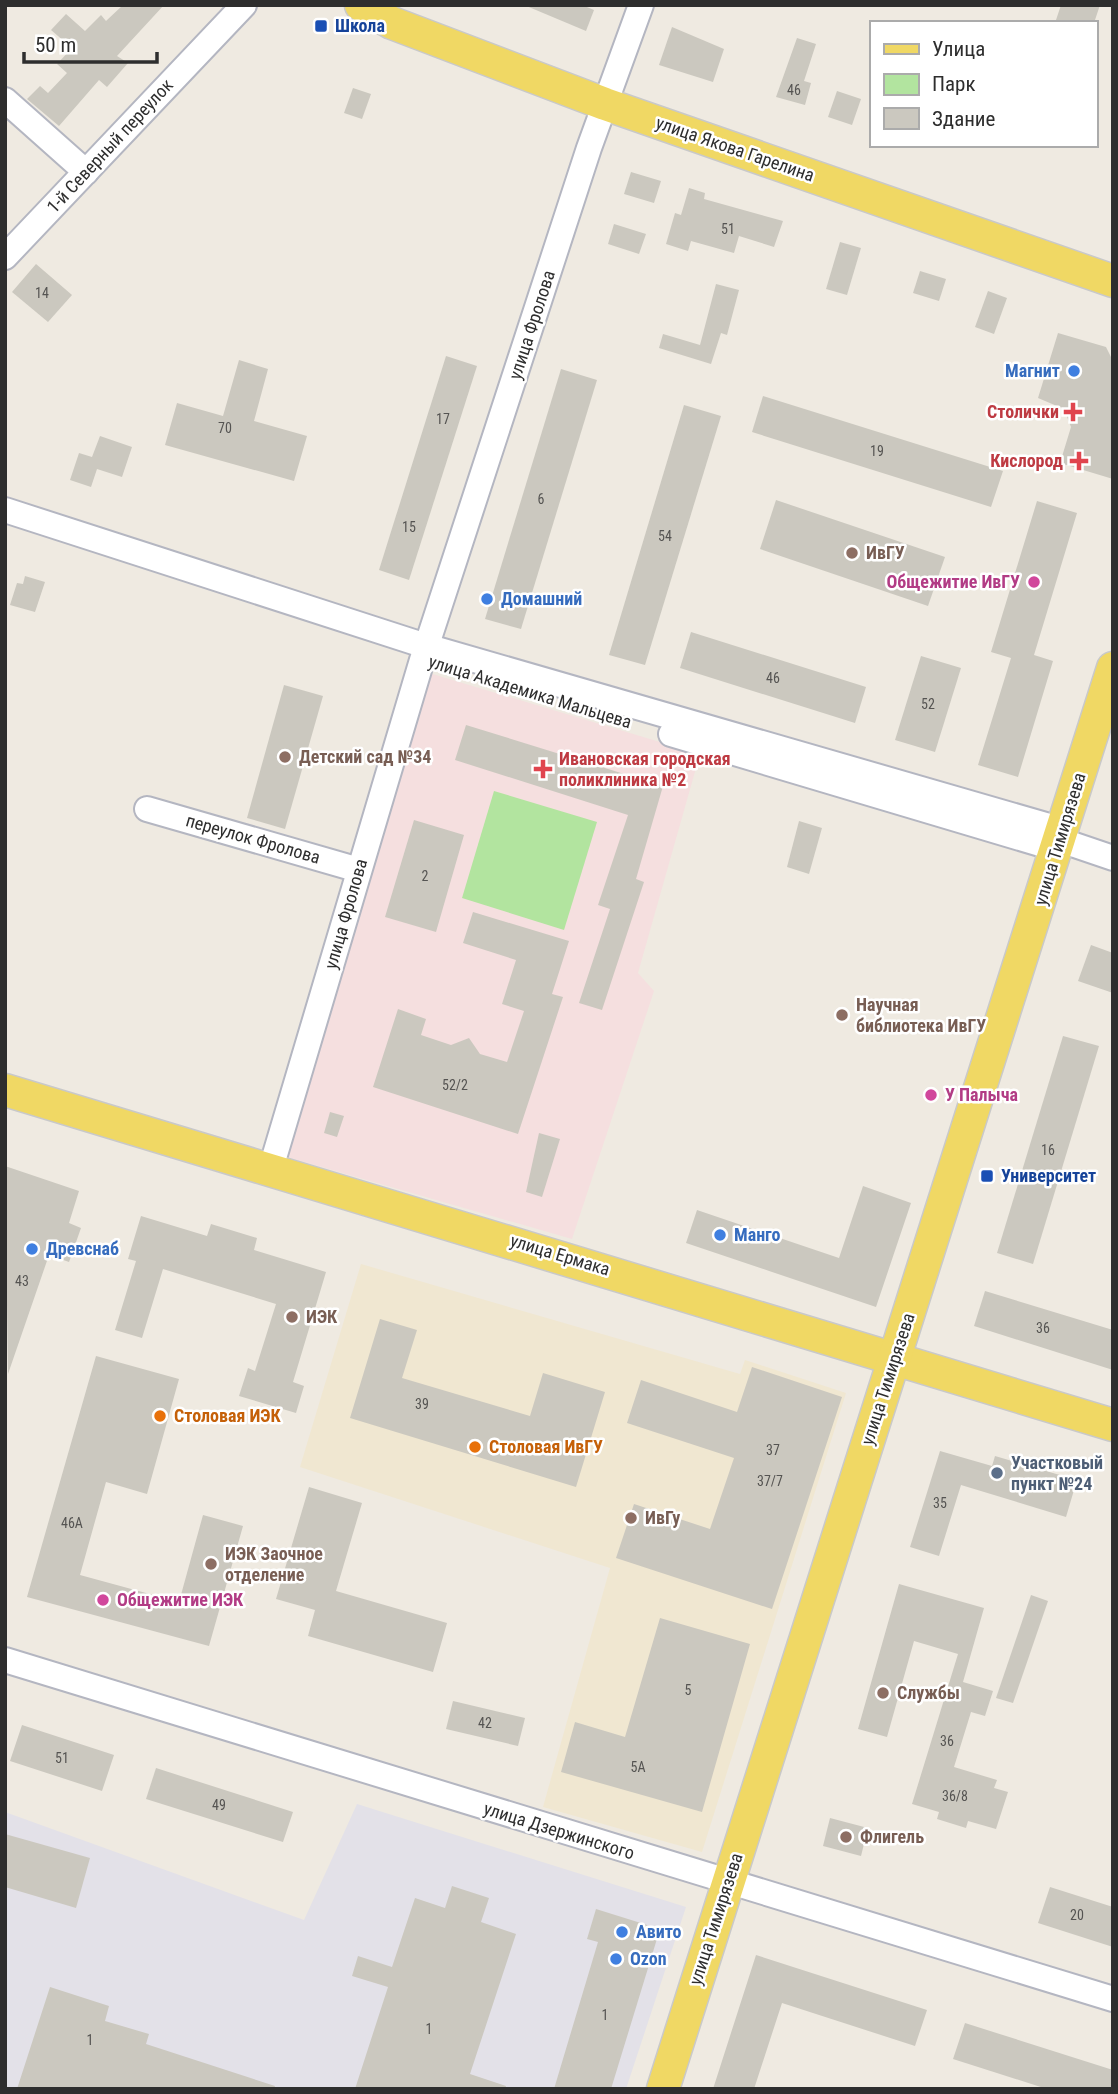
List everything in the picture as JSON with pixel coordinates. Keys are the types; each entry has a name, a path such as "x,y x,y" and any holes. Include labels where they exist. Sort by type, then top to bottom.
{"main road":[{"name":"улица Якова Гарелина","path":"361,5 392,23 605,104 1113,281"},
{"name":"улица Тимирязева","path":"663,2089 1113,668"},
{"name":"улица Ермака","path":"6,1092 271,1168 1113,1426"}],"street":[{"name":"1-й Северный переулок","path":"5,257 244,5"},
{"name":"улица Фролова","path":"271,1168 424,653 589,148 641,5"},
{"path":"5,100 86,172"},
{"path":"5,510 424,653"},
{"name":"улица Академика Мальцева","path":"5,526 424,653 1060,840"},
{"name":"переулок Фролова","path":"147,809 359,870"},
{"path":"1060,840 1113,858"},
{"name":"улица Дзержинского","path":"5,1660 1113,1999"}],"shaded area":[{"path":"429,673 700,754 638,973 654,991 572,1239 287,1157"},
{"name":"ИвГу","path":"361,1264 740,1374 745,1360 846,1393 702,1852 543,1807 610,1568 300,1467"},
{"path":"357,1804 686,1907 626,2089 5,2089 5,1812 304,1920"}],"green space":[{"path":"494,791 597,822 564,930 462,898"}],"building":[{"path":"123,5 164,5 117,56 128,63 107,87 99,80 59,126 27,99 40,86 48,93 67,73 57,64 72,48 51,30 66,14 85,31 101,15 106,21"},
{"path":"524,5 582,5 594,10 586,31"},
{"path":"1061,5 1100,5 1095,21 1056,21"},
{"path":"672,27 724,49 713,82 659,65"},
{"path":"797,38 816,44 804,81 811,83 805,105 776,97"},
{"path":"353,88 371,94 362,119 344,113"},
{"path":"837,91 861,99 852,125 828,117"},
{"path":"631,172 661,181 654,203 624,194"},
{"path":"689,188 705,193 704,199 783,221 774,247 739,236 734,253 691,241 688,251 666,244 675,213 681,215"},
{"path":"614,224 646,234 639,254 608,244"},
{"path":"840,242 861,248 847,295 826,289"},
{"path":"36,264 72,295 48,322 12,292"},
{"path":"920,271 946,279 939,301 913,293"},
{"path":"716,284 739,290 727,335 721,333 711,364 659,348 663,334 700,345"},
{"path":"988,291 1007,298 994,334 975,327"},
{"path":"1058,333 1106,347 1113,361 1113,479 1060,463 1071,427 1064,409 1038,398"},
{"path":"446,356 477,366 409,580 379,570"},
{"path":"239,360 268,369 254,421 307,436 294,481 165,445 177,403 223,416"},
{"path":"561,369 597,380 521,629 485,619"},
{"path":"763,396 1003,471 991,507 752,432"},
{"path":"684,405 721,416 645,665 609,655"},
{"path":"100,436 132,447 122,477 97,469 91,487 70,480 79,453 92,457"},
{"name":"ИвГУ","path":"776,500 945,557 928,606 760,549"},
{"name":"Общежитие ИвГУ","path":"1037,501 1077,513 1034,655 1053,661 1018,777 978,765 1011,658 991,652"},
{"path":"25,576 45,582 35,612 10,605 17,583 23,584"},
{"path":"691,632 866,687 855,723 680,668"},
{"path":"921,656 961,668 935,752 895,740"},
{"name":"Детский сад №34","path":"284,685 323,696 285,829 247,818"},
{"path":"466,725 663,786 636,879 644,882 602,1010 579,1003 610,909 598,905 628,815 455,760"},
{"path":"414,820 464,835 436,932 385,917"},
{"path":"799,821 822,828 809,874 787,867"},
{"path":"473,912 569,941 552,994 563,997 518,1134 373,1087 398,1009 426,1019 421,1035 451,1045 469,1038 480,1054 507,1062 524,1011 502,1004 516,960 463,943"},
{"path":"1091,945 1113,953 1113,993 1078,981"},
{"path":"1063,1036 1099,1046 1033,1264 997,1253"},
{"path":"330,1112 344,1116 337,1137 324,1133"},
{"path":"539,1133 560,1139 542,1197 526,1192"},
{"path":"5,1166 79,1191 69,1223 81,1228 69,1262 49,1255 8,1374"},
{"path":"863,1186 911,1203 876,1307 686,1243 697,1210 839,1258"},
{"name":"ИЭК","path":"141,1216 207,1236 211,1224 257,1238 254,1250 326,1272 293,1382 304,1386 296,1413 239,1396 248,1368 255,1371 276,1304 163,1269 142,1338 115,1330 136,1261 128,1259"},
{"path":"985,1291 1113,1330 1113,1370 974,1326"},
{"path":"380,1319 417,1330 402,1378 530,1416 543,1373 605,1392 576,1487 350,1418"},
{"path":"96,1356 179,1379 147,1494 106,1482 80,1575 179,1602 203,1515 243,1526 209,1646 27,1597"},
{"name":"ИвГУ","path":"752,1367 842,1397 772,1609 616,1558 634,1504 710,1529 734,1458 627,1423 641,1380 737,1412"},
{"path":"940,1451 992,1466 995,1456 1077,1480 1066,1517 961,1485 939,1556 910,1547"},
{"path":"309,1487 362,1503 336,1591 447,1623 433,1672 308,1636 315,1610 276,1599"},
{"path":"899,1584 984,1608 963,1682 993,1691 985,1716 971,1712 954,1767 997,1780 994,1788 1008,1792 996,1829 968,1821 966,1828 937,1819 939,1812 912,1804 958,1654 914,1641 887,1737 858,1729"},
{"path":"1031,1595 1048,1601 1013,1703 996,1698"},
{"path":"660,1618 750,1644 702,1812 561,1772 575,1722 625,1737"},
{"path":"453,1701 525,1718 518,1746 446,1729"},
{"path":"22,1725 114,1755 102,1791 10,1761"},
{"path":"156,1768 293,1812 283,1842 146,1799"},
{"name":"Флигель","path":"830,1818 868,1828 861,1856 823,1846"},
{"path":"5,1834 90,1858 76,1908 5,1887"},
{"path":"452,1886 489,1898 481,1922 516,1934 470,2074 506,2086 505,2089 355,2089 388,1987 352,1976 358,1956 392,1967 415,1898 445,1908"},
{"path":"1050,1887 1113,1907 1113,1947 1038,1923"},
{"path":"596,1909 660,1929 611,2089 554,2089 598,1942 587,1939"},
{"path":"756,1955 927,2010 915,2046 782,2003 754,2089 713,2089"},
{"path":"50,1987 109,2006 105,2021 149,2034 146,2044 275,2086 274,2089 17,2089"},
{"path":"965,2023 1113,2070 1113,2089 1047,2089 953,2059"}],"place":[{"name":"Школа","path":"321,26"},
{"name":"Магнит","path":"1074,371"},
{"name":"Столички","path":"1073,412"},
{"name":"Кислород","path":"1079,461"},
{"name":"ИвГУ","path":"852,553"},
{"name":"Общежитие ИвГУ","path":"1034,582"},
{"name":"Домашний","path":"487,599"},
{"name":"Детский сад №34","path":"285,757"},
{"name":"Ивановская городская поликлиника №2","path":"543,769"},
{"name":"Научная библиотека ИвГУ","path":"842,1015"},
{"name":"У Палыча","path":"931,1095"},
{"name":"Университет","path":"987,1176"},
{"name":"Манго","path":"720,1235"},
{"name":"Древснаб","path":"32,1249"},
{"name":"ИЭК","path":"292,1317"},
{"name":"Столовая ИЭК","path":"160,1416"},
{"name":"Столовая ИвГУ","path":"475,1447"},
{"name":"Участковый пункт №24","path":"997,1473"},
{"name":"ИвГу","path":"631,1518"},
{"name":"ИЭК Заочное отделение","path":"211,1564"},
{"name":"Общежитие ИЭК","path":"103,1600"},
{"name":"Службы","path":"883,1693"},
{"name":"Флигель","path":"846,1837"},
{"name":"Авито","path":"622,1932"},
{"name":"Ozon","path":"616,1959"}]}
